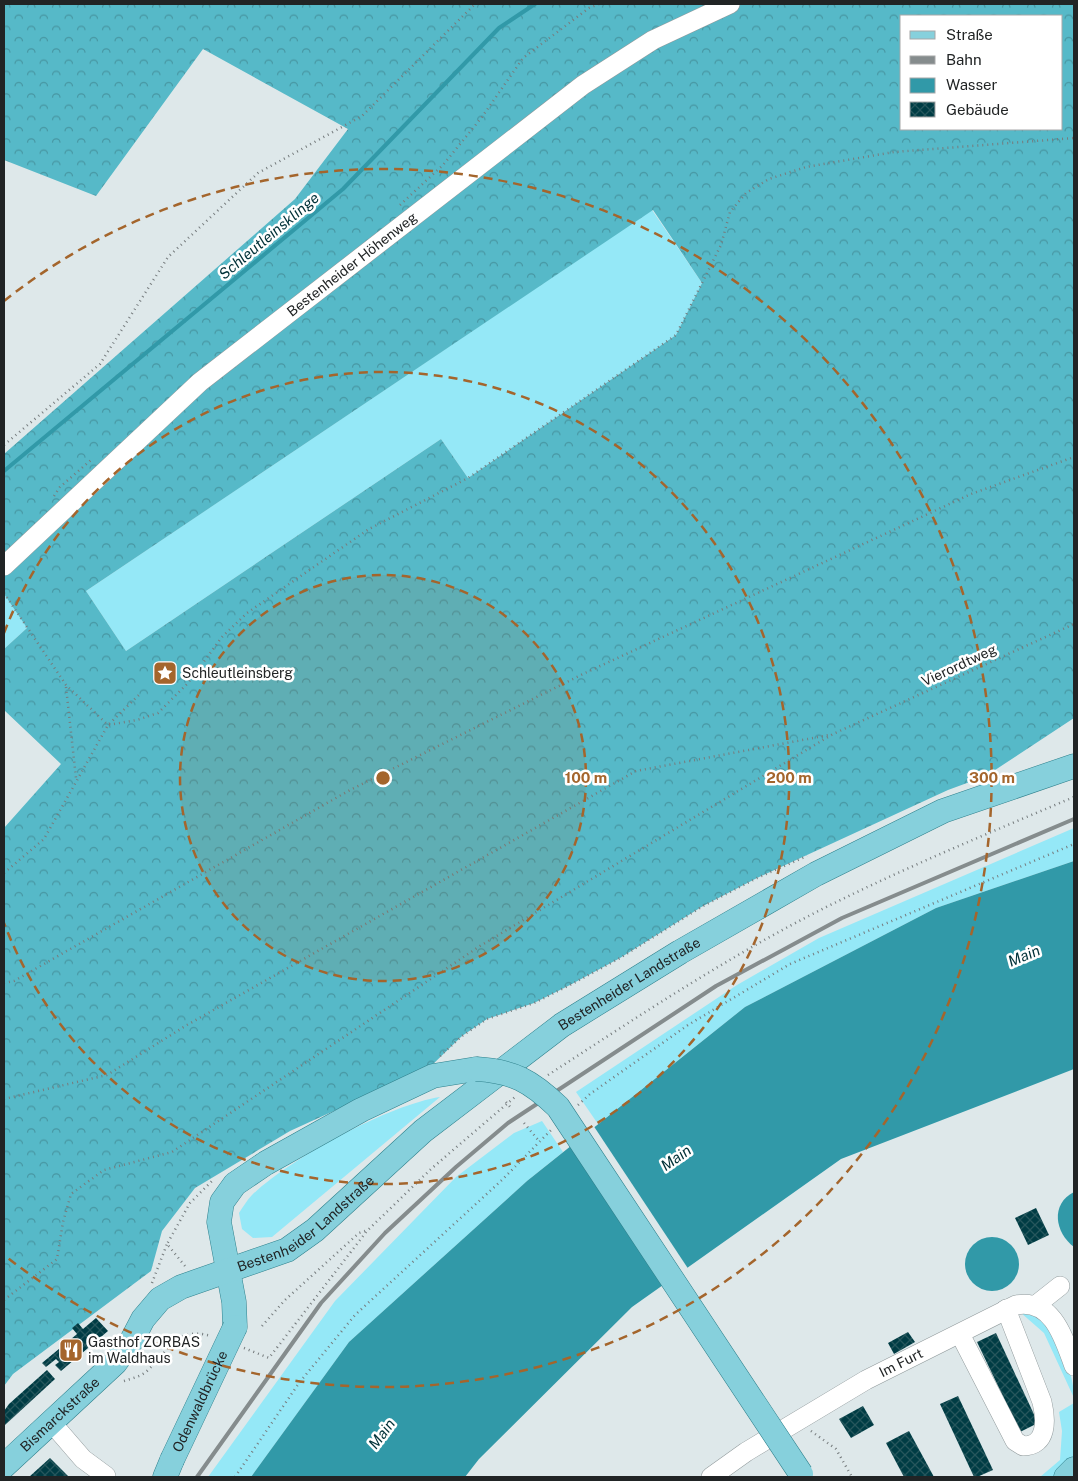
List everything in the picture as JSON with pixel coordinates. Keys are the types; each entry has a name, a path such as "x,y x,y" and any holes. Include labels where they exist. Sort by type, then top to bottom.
{"main road":[{"name":"Bestenheider Landstraße","path":"228,1272 287,1250 315,1230 423,1131 500,1072 562,1025 680,952 816,874 943,811 1074,766"},
{"path":"231,1337 234,1302 219,1222 222,1202 235,1184 317,1133 433,1076 476,1069 512,1074 541,1091 558,1107 802,1476"},
{"name":"Bismarckstraße","path":"4,1466 115,1363 132,1340 143,1319 160,1299 174,1289 228,1272"},
{"name":"Odenwaldbrücke","path":"165,1477 231,1337"},
{"path":"1066,1477 1074,1469"}],"street":[{"name":"Bestenheider Höhenweg","path":"4,566 200,382 583,85 654,40 730,4"},
{"path":"1060,1286 1036,1306 1054,1320 1074,1366"},
{"name":"Im Furt","path":"711,1477 746,1452 866,1380 1006,1309 1024,1303 1036,1306"},
{"path":"960,1334 1015,1441 1023,1446 1032,1444 1043,1432 1045,1417 1042,1402 1006,1309"},
{"path":"51,1422 83,1459 106,1476"}],"path":[{"path":"4,445 100,364 168,257 258,173 362,116 475,4"},
{"path":"394,210 443,165 482,117 523,58 589,8 599,4"},
{"path":"108,725 137,720 158,713 188,682 222,637 247,613 369,529 468,478 676,336 721,245 730,212 746,193 769,179 806,167 894,152 1074,138"},
{"path":"51,501 60,487 96,456"},
{"path":"4,984 14,981 350,790 583,674 970,494 1074,457"},
{"path":"4,593 66,686 108,725"},
{"name":"Vierordtweg","path":"833,734 1074,624"},
{"path":"66,686 76,779"},
{"path":"4,873 44,839 108,725 141,693"},
{"path":"4,1099 107,1075 187,1025 636,771 833,734"},
{"path":"4,1300 57,1259 63,1222 71,1194 104,1170 172,1152 480,946 833,734"},
{"path":"548,1075 696,980 800,920 916,864 1074,797"},
{"path":"575,1107 590,1094 688,1025 790,964 1074,844"},
{"path":"433,1076 430,1067 462,1036 487,1019 534,1003 570,985 620,958 703,906 757,878 809,856"},
{"path":"101,1376 115,1384 137,1377 149,1370 161,1354 180,1337 200,1333 231,1337 269,1358 367,1231 431,1169 506,1102 523,1092"},
{"path":"506,1102 511,1108"},
{"path":"524,1123 540,1141"},
{"path":"235,1477 299,1383 355,1316 502,1180 554,1127"},
{"path":"262,1326 285,1300 359,1233 367,1231"},
{"path":"793,1424 816,1432 836,1449 852,1477"}],"shaded area":[{"path":"652,210 702,283 676,335 468,478 441,439 126,651 86,591"},
{"path":"4,594 27,628 4,649"},
{"path":"1074,828 1074,861 936,908 745,1007 598,1124 576,1092 737,985 819,938"},
{"path":"440,1097 272,1237 253,1238 242,1229 239,1213 248,1199 269,1180 291,1165 341,1135 394,1110"},
{"path":"542,1121 563,1152 527,1181 349,1342 251,1477 208,1477 335,1301 456,1177 514,1133"},
{"path":"1020,1312 1037,1312 1050,1332 1062,1353 1071,1375 1074,1398 1044,1333"},
{"path":"1074,1403 1074,1462 1057,1477 1040,1477 1060,1460 1062,1431 1059,1412"}],"green space":[{"path":"4,4 1074,4 1074,718 986,776 948,790 757,878 703,906 620,958 570,985 534,1003 487,1019 462,1036 430,1067 290,1131 195,1188 162,1231 151,1271 13,1374 4,1386 4,828 61,764 4,710 4,649 27,628 4,594 4,454 295,199 348,129 203,49 96,196 4,160","holes":["653,210 702,283 676,335 468,478 441,439 126,651 86,591"]}],"water":[{"name":"Main","path":"1074,861 1074,1069 841,1159 632,1307 479,1459 465,1477 251,1477 349,1342 527,1181 745,1007 936,908"},
{"path":"1074,1192 1074,1247 1059,1227 1058,1211 1066,1197"},
{"path":"987,1237 997,1237 1007,1241 1015,1249 1019,1264 1015,1279 1007,1287 997,1291 987,1291 977,1287 969,1279 965,1269 965,1259 969,1249 977,1241"}],"pier":[{"path":"593,1125 689,1270 665,1287 569,1144"}],"building":[{"path":"1036,1208 1049,1235 1028,1245 1015,1218"},
{"path":"96,1318 108,1331 61,1371 55,1365 59,1362 56,1359 46,1367 42,1363 77,1334 72,1328 78,1323 83,1329"},
{"path":"908,1332 915,1342 894,1354 888,1343"},
{"path":"996,1333 1038,1423 1020,1432 977,1342"},
{"path":"47,1370 55,1379 5,1425 4,1411 9,1404"},
{"path":"958,1396 993,1470 977,1477 974,1477 940,1404"},
{"path":"863,1406 874,1425 851,1438 839,1419"},
{"path":"909,1431 934,1477 904,1477 886,1443"},
{"path":"50,1458 69,1477 29,1477"}],"waterway":[{"name":"Schleutleinsklinge","path":"4,471 343,189 499,28 535,4"}],"railway":[{"path":"197,1477 321,1303 385,1233 456,1167 508,1123 716,986 842,918 1074,819"}],"place":[{"name":"Schleutleinsberg","path":"165,673"},
{"name":"Gasthof ZORBAS im Waldhaus","path":"71,1350"}]}
